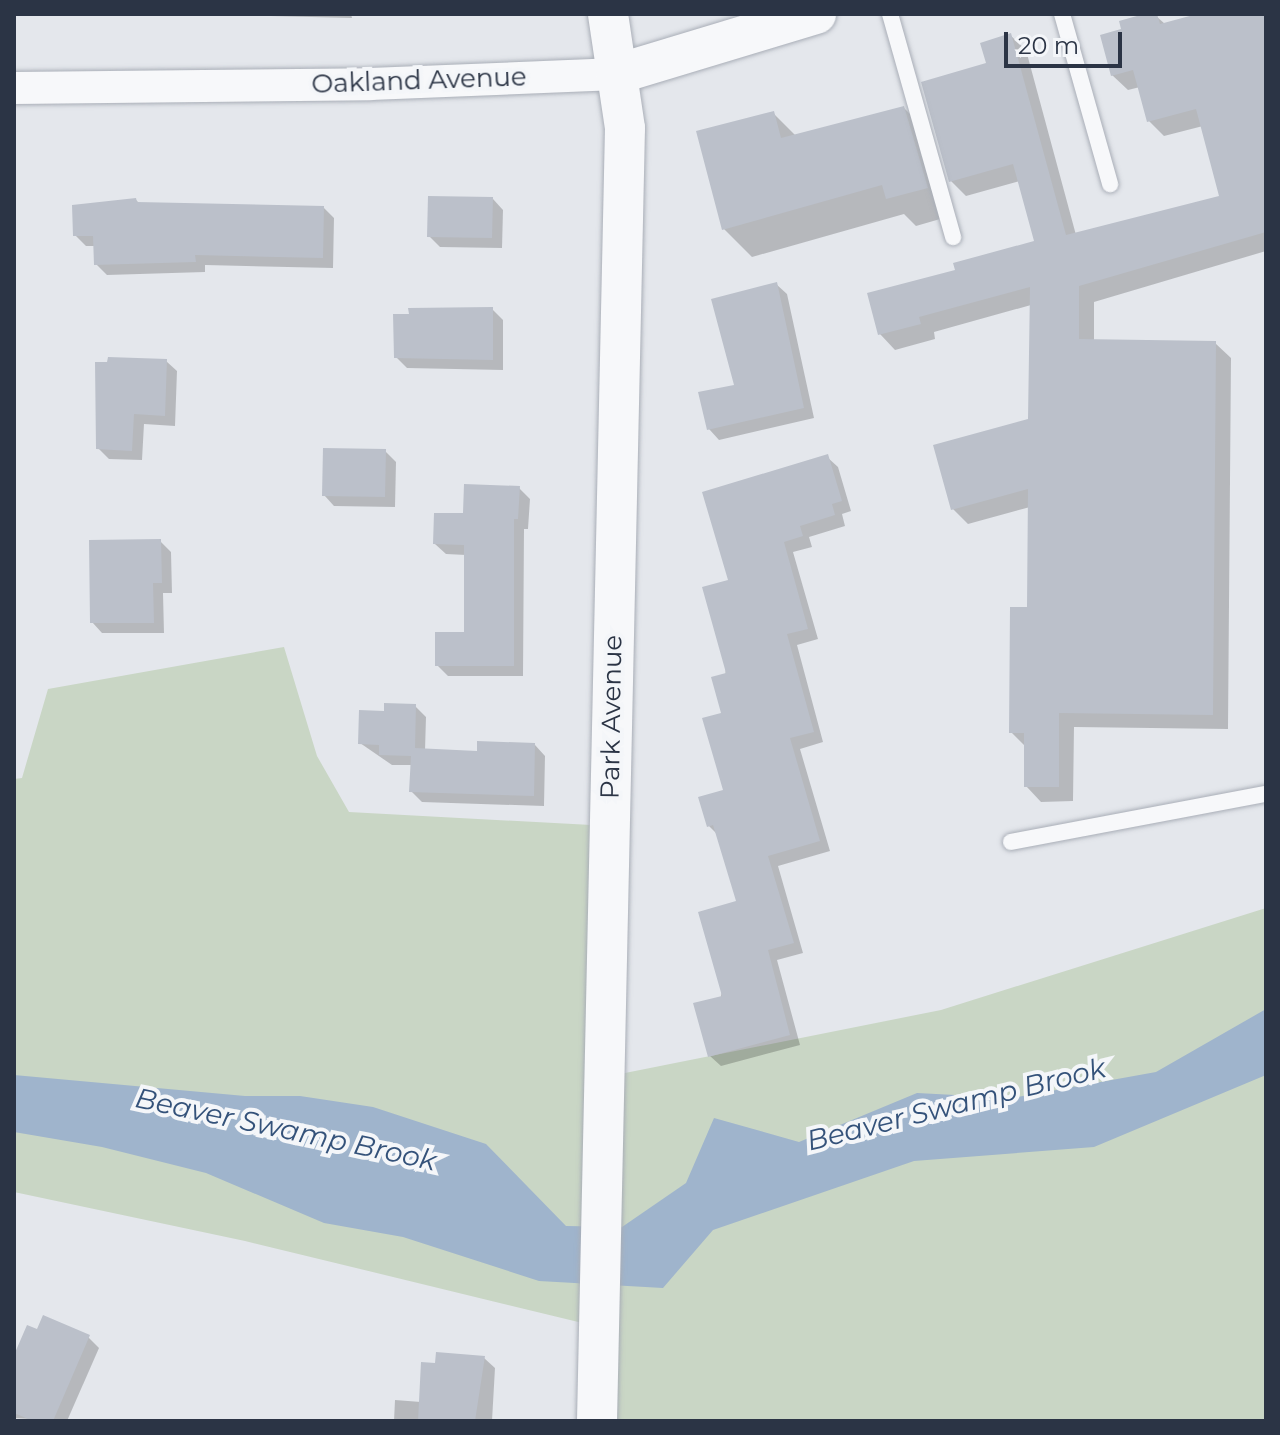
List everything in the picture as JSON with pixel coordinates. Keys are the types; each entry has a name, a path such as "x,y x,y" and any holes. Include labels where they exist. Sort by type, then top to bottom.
{"street":[{"name":"Park Avenue","path":"597,1421 625,128 610,16"},
{"name":"Oakland Avenue","path":"14,88 370,84 617,74 792,17"}],"lane":[{"path":"890,14 953,237"},
{"path":"1062,14 1110,184"},
{"path":"1011,842 1266,794"}],"green space":[{"path":"284,647 317,756 349,812 610,826 605,1077 941,1010 1266,908 1266,1421 597,1421 599,1327 245,1241 14,1192 14,779 22,778 48,689"}],"water":[{"name":"Beaver Swamp Brook","path":"1266,1009 1266,1075 1094,1147 914,1161 713,1230 663,1288 539,1281 403,1237 324,1223 206,1173 102,1147 14,1132 14,1075 245,1096 300,1096 373,1107 486,1144 566,1226 622,1227 686,1183 714,1118 799,1142 917,1093 1012,1098 1156,1072"}],"building":[{"path":"1157,14 1160,24 1197,14 1266,14 1266,232 1079,286 1079,339 1216,341 1213,715 1059,713 1059,787 1024,787 1024,733 1009,733 1010,607 1027,607 1028,489 951,510 933,445 1028,419 1030,287 919,317 921,324 878,335 867,293 955,270 953,263 1034,241 1013,164 949,182 921,82 986,63 980,43 1011,33 1066,235 1219,196 1196,109 1147,122 1133,70 1111,76 1100,35 1121,29 1119,21"},
{"path":"904,106 928,188 886,199 882,185 722,230 696,131 774,111 781,138"},
{"path":"428,196 493,197 492,238 427,237"},
{"path":"136,198 137,202 324,206 323,258 195,255 196,262 94,265 93,236 73,236 72,205"},
{"path":"777,282 804,408 707,430 698,392 734,385 711,299"},
{"path":"493,307 493,360 394,358 393,314 409,314 408,308"},
{"path":"108,357 167,359 165,416 134,414 132,451 96,449 95,362 107,362"},
{"path":"323,448 386,449 385,497 322,496"},
{"path":"828,454 842,501 832,504 835,515 800,526 803,536 784,542 808,629 787,634 814,732 790,738 820,841 768,856 794,943 768,950 790,1035 708,1057 693,1003 722,996 698,912 736,901 713,825 707,827 698,797 723,790 702,718 721,713 711,677 726,673 702,587 728,580 702,492"},
{"path":"464,484 520,486 518,519 514,519 514,666 435,666 435,632 464,632 464,545 433,544 434,513 463,513"},
{"path":"161,539 162,583 153,583 154,623 90,623 89,540"},
{"path":"384,703 416,704 415,748 477,751 477,741 535,743 534,796 409,792 411,756 379,755 379,745 358,744 359,710 384,711"},
{"path":"43,1315 90,1335 53,1421 33,1421 14,1413 14,1355 27,1325 37,1329"},
{"path":"436,1352 485,1356 475,1421 418,1421 421,1362 435,1363"}]}
